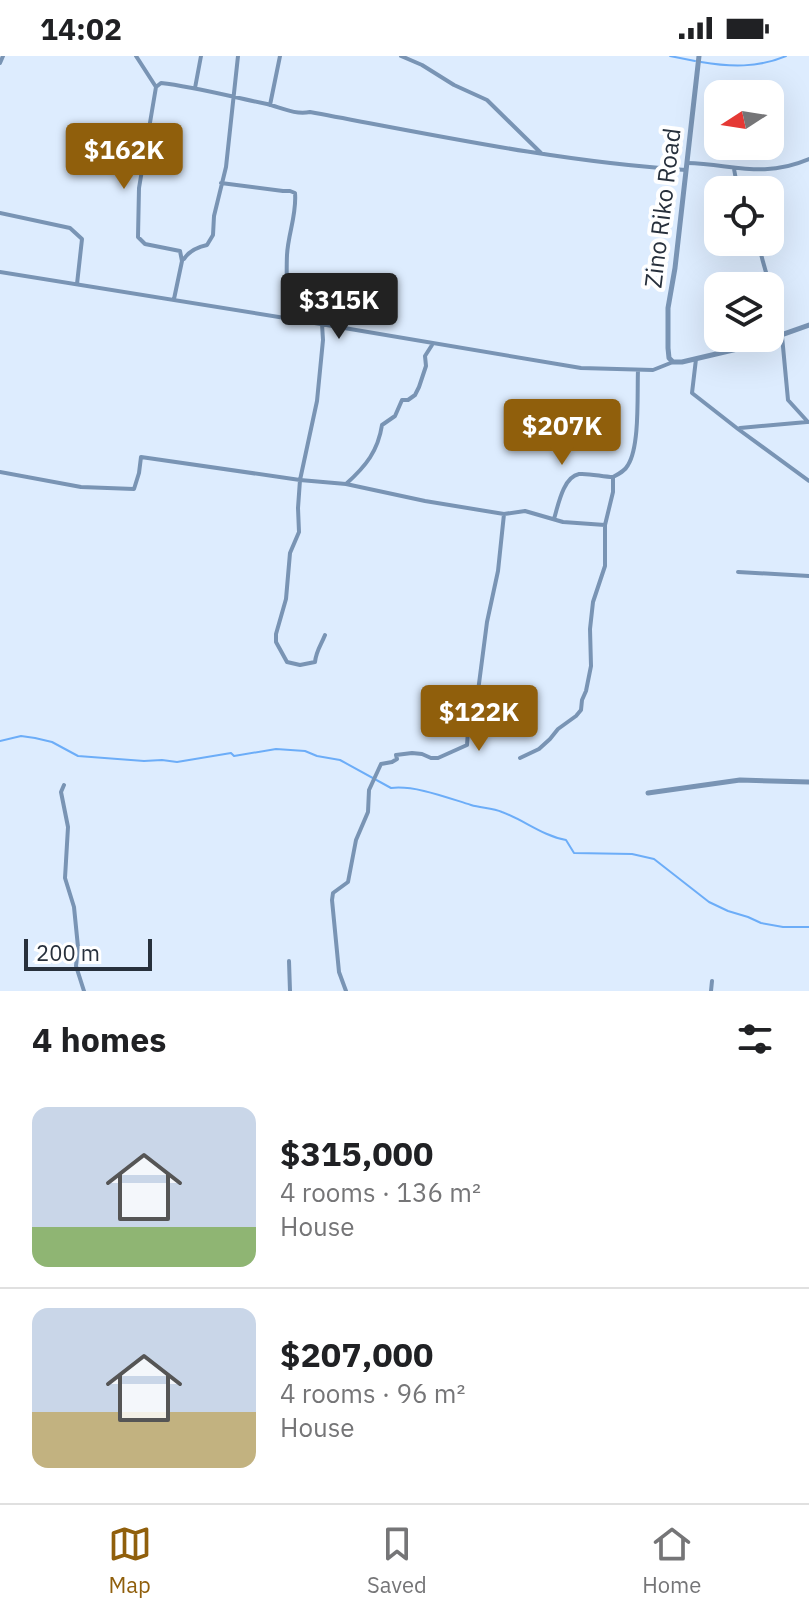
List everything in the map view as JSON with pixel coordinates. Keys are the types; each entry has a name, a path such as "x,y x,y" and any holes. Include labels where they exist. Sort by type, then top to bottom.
{"street":[{"path":"0,63 3,56"},
{"path":"136,56 156,87"},
{"path":"195,88 201,56"},
{"path":"182,261 187,254 207,245 213,235 214,216 226,167 238,56"},
{"path":"270,105 280,56"},
{"path":"401,56 487,100 541,153"},
{"name":"Zino Riko Road","path":"673,362 669,358 668,348 668,308 699,56"},
{"path":"174,299 182,261 180,251 145,244 138,237 139,188 156,87 161,83 195,88 299,114 310,112 629,166 686,170"},
{"path":"687,163 748,170 791,167 809,159"},
{"path":"733,169 735,176"},
{"path":"221,183 295,193 287,251 285,318"},
{"path":"0,213 70,228 82,239 77,284"},
{"path":"0,272 581,368 653,370 673,362 725,352"},
{"path":"322,324 319,389 300,480 299,532 290,553 286,599 276,642 287,662 300,665 315,662 317,649 325,635"},
{"path":"784,335 809,325"},
{"path":"346,484 370,458 378,444 382,425 395,416 402,400 415,395 426,366 425,356 432,343"},
{"path":"784,352 788,400 808,422"},
{"path":"696,359 692,393 809,481"},
{"path":"554,519 571,478 580,474 613,477 630,463 635,446 638,370"},
{"path":"738,429 808,422"},
{"path":"0,472 81,487 134,489 141,457 346,484 504,514 525,511 554,519 605,525"},
{"path":"520,758 539,749 581,710 591,666 593,602 605,566 605,525 613,492 613,477"},
{"path":"346,991 339,972 333,893 348,882 356,840 368,812 369,790 381,764 397,759 396,755 412,753 438,758 467,745 469,717 477,699 487,622 498,571 504,514"},
{"path":"738,572 809,576"},
{"path":"648,793 740,780 809,782"},
{"path":"64,785 61,792 68,827 65,878 76,920 76,966 84,991"},
{"path":"289,961 290,991"},
{"path":"711,991 712,981"}],"waterway":[{"path":"670,56 695,61"},
{"path":"701,62 744,65 765,63 786,56"},
{"path":"0,741 21,736 52,742 78,756 144,761 177,762 276,749 305,751 340,760 391,788 421,790 502,812 566,840 574,853 632,854 654,859 709,902 728,911 761,923 809,927"}]}
